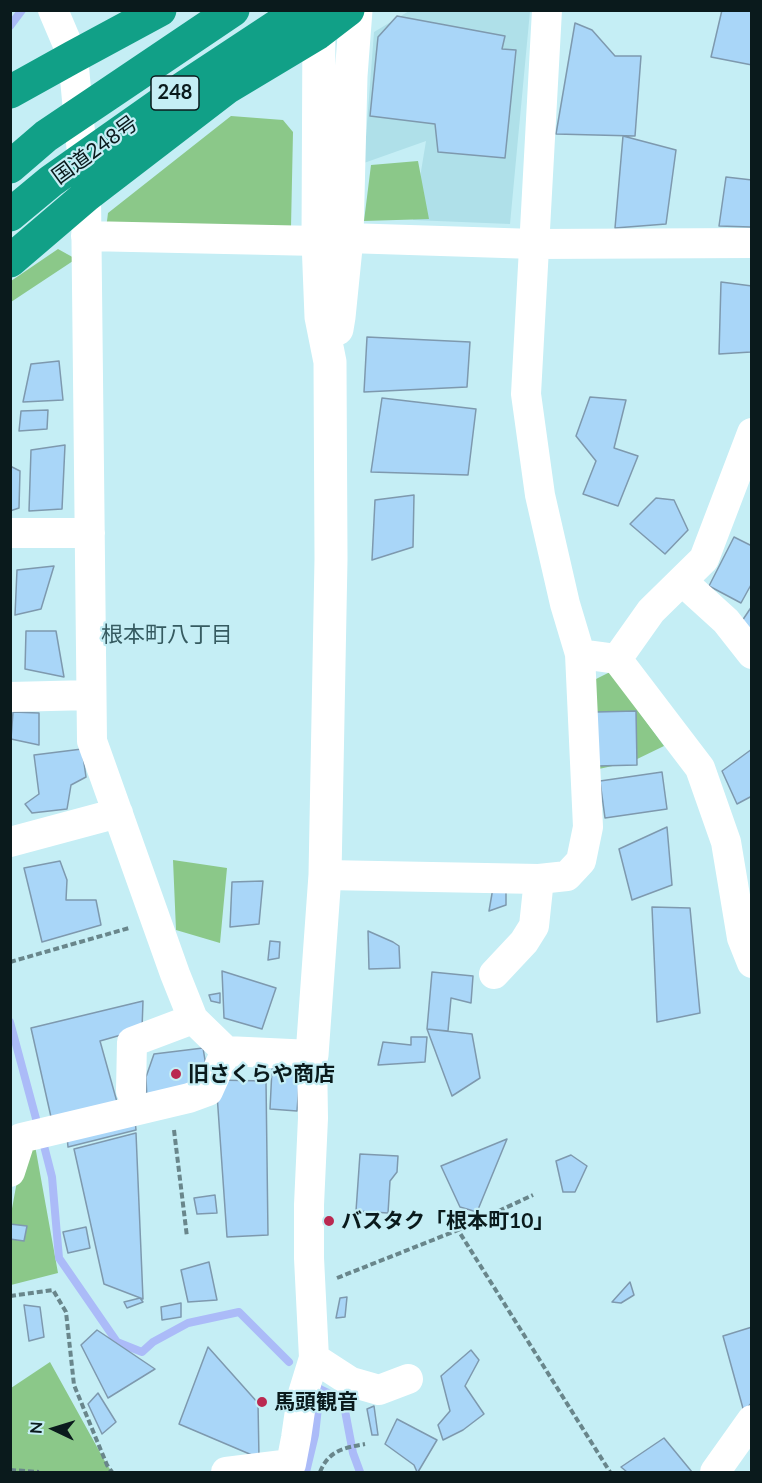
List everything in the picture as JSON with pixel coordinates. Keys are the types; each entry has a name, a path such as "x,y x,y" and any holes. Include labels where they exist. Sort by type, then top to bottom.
{"highway":[{"path":"10,92 160,10"},
{"name":"国道248号","path":"10,167 46,136 233,10"},
{"path":"10,261 86,196 228,87 313,18 348,10"},
{"name":"国道248号","path":"10,215 51,181 279,24 313,18"}],"street":[{"path":"53,10 73,57 86,196 92,741 193,1019 226,1051 312,1055"},
{"path":"332,240 351,76 356,10"},
{"path":"325,875 539,879 567,876 581,861 588,827 580,654 565,604 540,495 526,394 547,10"},
{"path":"226,1473 289,1468 302,1397 314,1358 309,1206 313,1118 312,1055 325,875 331,559 330,362 339,317 313,18"},
{"path":"86,236 535,244 752,243"},
{"path":"617,659 651,611 704,559 752,433"},
{"path":"10,533 90,533"},
{"path":"682,581 726,621 752,654"},
{"path":"580,654 617,659 700,768 726,842 742,938 752,963"},
{"path":"10,697 92,695"},
{"path":"10,842 118,813"},
{"path":"494,975 524,942 534,926 539,879"},
{"path":"131,1091 132,1042 193,1019"},
{"path":"11,1173 16,1134 171,1103 208,1091 226,1051"},
{"path":"314,1358 351,1382 379,1390 408,1379"},
{"path":"715,1473 752,1420"}],"path":[{"path":"10,962 156,920"},
{"path":"171,1103 187,1237"},
{"path":"310,1270 334,1279 458,1230 533,1196"},
{"path":"458,1230 610,1473"},
{"path":"10,1296 53,1290 66,1312 74,1385 112,1473"},
{"path":"320,1473 324,1462 342,1449 365,1444"},
{"path":"10,1470 39,1473"}],"shaded area":[{"path":"409,11 530,11 510,224 413,220 426,141 364,163 374,32"}],"green space":[{"path":"231,116 283,120 293,132 291,227 106,229 108,213"},
{"path":"418,161 429,219 364,221 371,165"},
{"path":"58,249 76,259 11,302 11,281"},
{"path":"610,672 664,746 631,762 594,770 590,682"},
{"path":"173,860 227,868 220,943 176,930"},
{"path":"34,1140 58,1273 11,1285 11,1214 24,1143"},
{"path":"50,1362 112,1472 11,1472 11,1388"}],"building":[{"path":"722,10 752,10 752,65 711,57"},
{"path":"397,16 505,36 502,49 516,50 505,158 438,152 435,124 370,116 378,37"},
{"path":"575,23 592,30 615,56 641,56 635,136 556,134"},
{"path":"623,136 676,150 666,224 615,228"},
{"path":"726,177 752,180 751,227 719,226"},
{"path":"721,282 752,286 751,352 719,354"},
{"path":"367,337 470,342 467,387 364,392"},
{"path":"59,361 63,400 23,402 31,364"},
{"path":"590,397 626,400 614,448 638,456 618,506 583,494 596,461 576,436"},
{"path":"382,398 476,409 468,475 371,472"},
{"path":"48,410 47,429 19,431 21,411"},
{"path":"65,445 62,509 29,511 31,450"},
{"path":"10,466 20,471 19,508 10,511"},
{"path":"414,495 413,547 372,560 375,500"},
{"path":"656,498 674,500 688,530 665,554 630,524"},
{"path":"734,537 752,546 752,583 741,603 709,586"},
{"path":"54,566 41,609 15,615 17,570"},
{"path":"752,606 752,631 740,624"},
{"path":"26,631 56,631 64,677 25,669"},
{"path":"636,711 637,765 597,766 596,712"},
{"path":"13,712 39,713 39,745 11,739"},
{"path":"82,749 86,777 71,785 67,809 32,813 25,804 39,794 34,755"},
{"path":"752,749 752,796 737,804 722,771"},
{"path":"662,772 667,809 605,818 600,781"},
{"path":"667,827 672,885 632,900 619,849"},
{"path":"60,861 67,880 66,900 96,900 101,925 42,942 24,868"},
{"path":"263,881 259,924 230,927 232,882"},
{"path":"494,882 506,884 506,905 489,911"},
{"path":"652,907 690,908 700,1013 657,1022"},
{"path":"368,931 399,946 400,968 369,969"},
{"path":"270,941 280,942 279,958 268,960"},
{"path":"222,971 276,988 262,1029 224,1018"},
{"path":"432,972 473,976 471,1003 451,998 448,1031 427,1029"},
{"path":"220,993 220,1003 211,1001 209,995"},
{"path":"143,1001 142,1029 100,1041 117,1102 51,1117 31,1028"},
{"path":"427,1029 472,1034 480,1078 452,1096"},
{"path":"411,1037 427,1037 425,1062 378,1065 383,1042 411,1045"},
{"name":"旧さくらや商店","path":"203,1048 207,1072 194,1092 147,1101 146,1077 154,1054"},
{"path":"272,1069 300,1071 297,1111 270,1109"},
{"path":"216,1080 266,1081 268,1235 227,1237"},
{"path":"135,1120 136,1130 68,1147 67,1136"},
{"path":"136,1133 143,1299 104,1284 74,1149"},
{"path":"507,1139 477,1212 460,1207 441,1166"},
{"path":"360,1154 398,1156 397,1172 390,1181 388,1213 356,1211"},
{"path":"571,1155 587,1166 575,1192 563,1192 556,1161"},
{"path":"215,1195 217,1213 197,1214 194,1198"},
{"path":"10,1224 27,1226 24,1241 10,1239"},
{"path":"86,1227 90,1248 68,1253 63,1232"},
{"path":"209,1262 217,1300 188,1302 181,1270"},
{"path":"630,1282 634,1295 621,1303 612,1302"},
{"path":"347,1297 345,1317 336,1318 340,1298"},
{"path":"140,1298 143,1302 127,1308 124,1302"},
{"path":"181,1303 181,1317 162,1320 161,1307"},
{"path":"24,1305 40,1307 44,1337 29,1341"},
{"path":"752,1327 752,1402 744,1412 723,1336"},
{"path":"97,1330 155,1369 108,1398 81,1345"},
{"path":"208,1347 258,1403 259,1458 179,1424"},
{"path":"471,1350 479,1360 465,1386 484,1414 463,1430 443,1440 438,1425 450,1411 441,1376"},
{"path":"98,1393 116,1422 102,1434 88,1404"},
{"path":"374,1406 378,1435 372,1435 367,1409"},
{"path":"397,1419 437,1440 418,1472 414,1465 385,1444"},
{"path":"664,1438 692,1472 627,1472 621,1467"}],"waterway":[{"path":"10,26 22,10"},
{"path":"10,1022 38,1126"},
{"path":"42,1138 52,1177 59,1258 117,1342 142,1352 153,1342 188,1323 239,1312 289,1362"},
{"path":"306,1472 315,1435 320,1389 318,1387"},
{"path":"320,1389 343,1400 353,1453 360,1472"}],"place":[{"name":"旧さくらや商店","path":"176,1074"},
{"name":"バスタク「根本町10」","path":"329,1221"},
{"name":"馬頭観音","path":"262,1402"}],"district":[{"name":"根本町八丁目","path":"167,635"}]}
